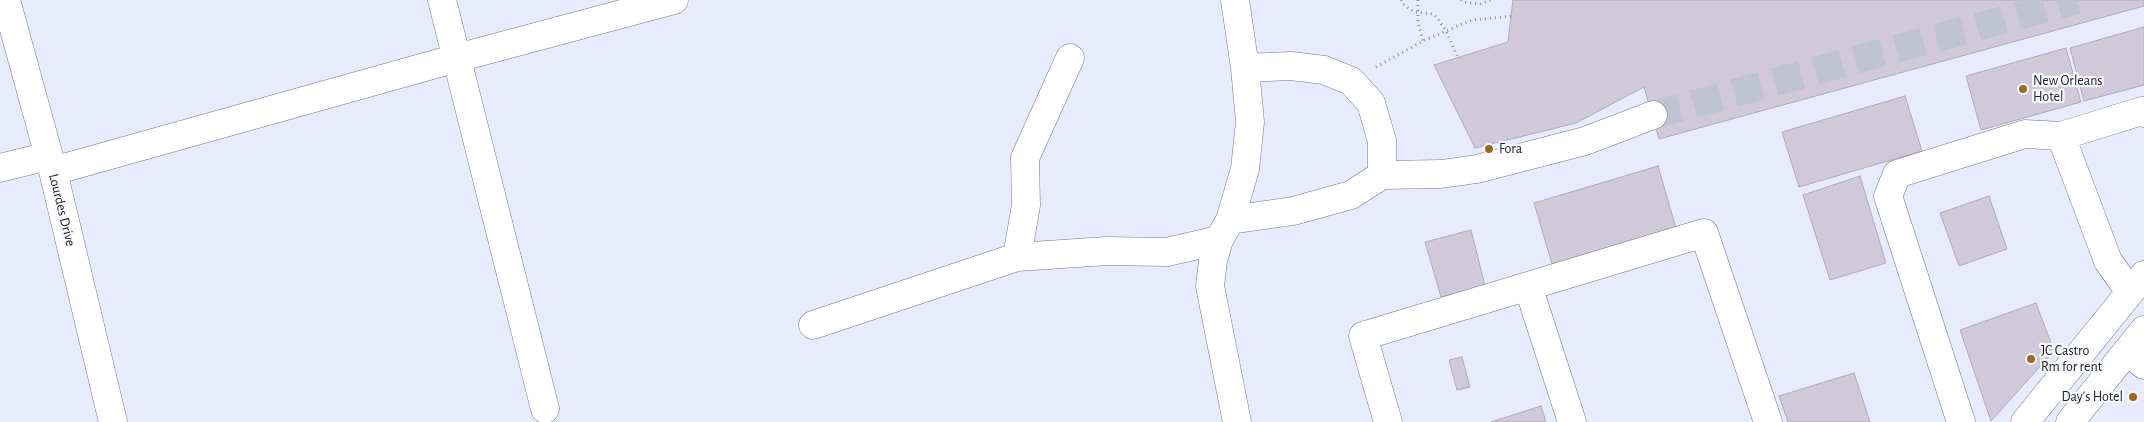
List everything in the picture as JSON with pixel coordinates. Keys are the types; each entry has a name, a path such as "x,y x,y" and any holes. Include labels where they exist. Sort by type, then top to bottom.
{"street":[{"name":"Lourdes Drive","path":"6,0 50,164 113,422"},
{"path":"442,0 545,409"},
{"path":"0,168 50,164 674,0"},
{"path":"1235,0 1245,68 1250,122 1245,169 1213,260 1210,286 1237,422"},
{"path":"1017,257 1026,204 1025,158 1070,58"},
{"path":"1245,68 1291,66 1324,70 1352,81 1371,103 1382,142 1382,175"},
{"path":"1961,422 1888,196 1897,174 2025,134 2061,136 2142,111 2144,113"},
{"path":"813,325 1017,257 1107,251 1167,252 1225,230 1351,195 1382,175 1441,174 1477,169 1586,141 1653,115"},
{"path":"2025,422 2137,283 2108,261 2061,136"},
{"path":"1388,422 1363,336 1704,233 1768,422"},
{"path":"1528,286 1572,422"},
{"path":"2070,422 2136,358 2144,330"}],"path":[{"path":"1401,0 1403,4 1414,12 1433,14 1438,19 1446,31 1458,58"},
{"path":"1418,0 1418,22 1423,41"},
{"path":"1461,0 1463,2 1480,4 1491,0"},
{"path":"1352,81 1423,41 1472,20 1512,16"}],"building":[{"path":"1513,0 2144,0 2144,6 1659,139 1644,87 1576,123 1475,148 1434,65 1508,42"},
{"path":"2144,27 2144,85 2084,101 2070,48"},
{"name":"New Orleans Hotel","path":"2066,48 2081,102 1981,130 1966,76"},
{"path":"1905,96 1922,151 1799,187 1782,132"},
{"path":"1658,166 1676,228 1552,264 1534,203"},
{"path":"1860,176 1886,263 1830,280 1803,195"},
{"path":"1989,196 2007,249 1959,266 1940,213"},
{"path":"1471,230 1485,286 1441,297 1425,242"},
{"path":"2036,303 2054,351 1991,421 1960,330"},
{"path":"1462,357 1470,387 1457,390 1449,360"},
{"path":"1854,373 1870,422 1788,422 1779,396"},
{"path":"1541,406 1546,422 1491,422"}],"tunnel":[{"path":"1653,115 2077,0"}],"place":[{"name":"New Orleans Hotel","path":"2023,89"},
{"name":"Fora","path":"1489,149"},
{"name":"JC Castro Rm for rent","path":"2031,359"},
{"name":"Day's Hotel","path":"2133,397"}]}
